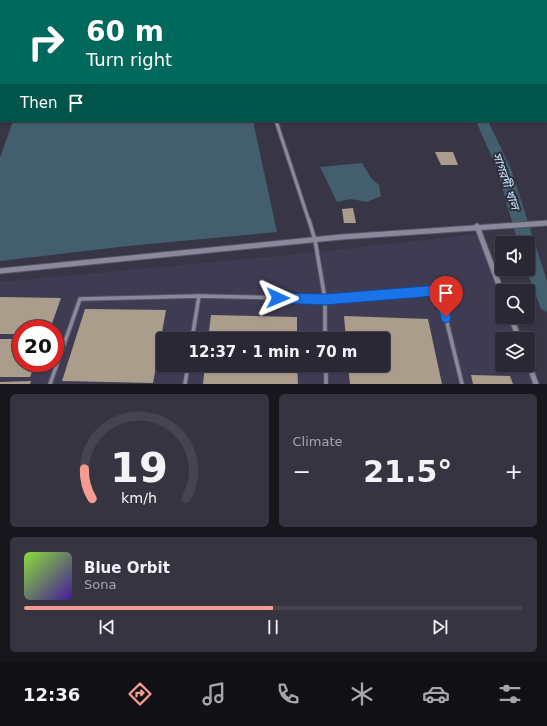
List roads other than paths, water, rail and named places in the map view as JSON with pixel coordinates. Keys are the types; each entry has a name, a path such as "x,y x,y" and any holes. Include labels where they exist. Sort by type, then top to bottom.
{"street":[{"path":"0,271 315,240 477,226 547,223"},
{"path":"477,226 499,284"},
{"path":"532,372 536,384"}],"lane":[{"path":"276,122 315,240 325,299 326,332"},
{"path":"50,384 80,299 199,296 325,299 439,290 462,384"},
{"path":"193,332 199,296"},
{"path":"185,384 187,372"},
{"path":"326,372 326,384"}],"water":[{"path":"13,122 253,122 277,232 128,246 0,261 0,158"},
{"path":"362,163 371,178 379,185 381,196 367,202 351,199 337,202 320,167"}],"waterway":[{"name":"সাগরদী খাল","path":"482,122 504,169 524,236"},
{"name":"সাগরদী খাল","path":"535,271 547,303"}]}
